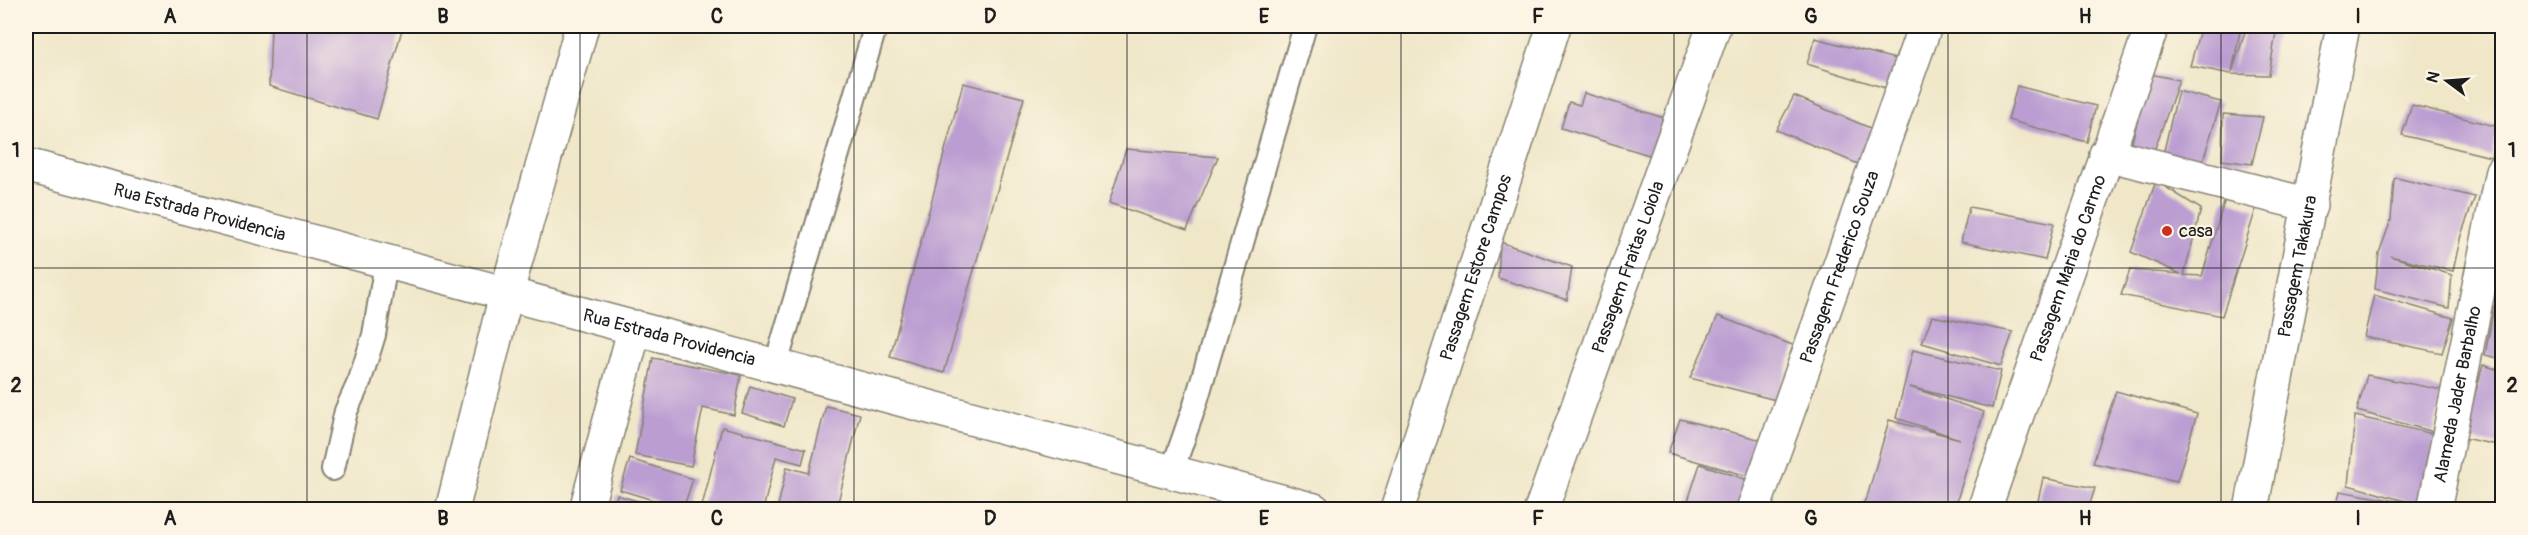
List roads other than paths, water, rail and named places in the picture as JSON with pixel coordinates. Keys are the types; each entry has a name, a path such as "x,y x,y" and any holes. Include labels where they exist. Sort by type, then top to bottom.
{"street":[{"path":"452,510 506,295 582,26"},
{"name":"Passagem Estore Campos","path":"1397,510 1554,26"},
{"name":"Passagem Fraitas Loiola","path":"1541,510 1714,26"},
{"name":"Passagem Frederico Souza","path":"1753,510 1925,26"},
{"name":"Passagem Maria do Carmo","path":"1984,510 2152,26"},
{"name":"Passagem Takakura","path":"2251,510 2343,26"},
{"path":"2106,154 2310,205"},
{"name":"Rua Estrada Providencia","path":"26,165 506,295 776,363 1314,510"},
{"name":"Alameda Jader Barbalho","path":"2434,510 2502,171"},
{"path":"586,510 635,327"}],"lane":[{"path":"1172,471 1198,393 1305,26"},
{"path":"776,363 875,28"},
{"path":"333,469 346,411 360,380 374,335 386,263"}],"place":[{"name":"casa","path":"2167,231"}]}
